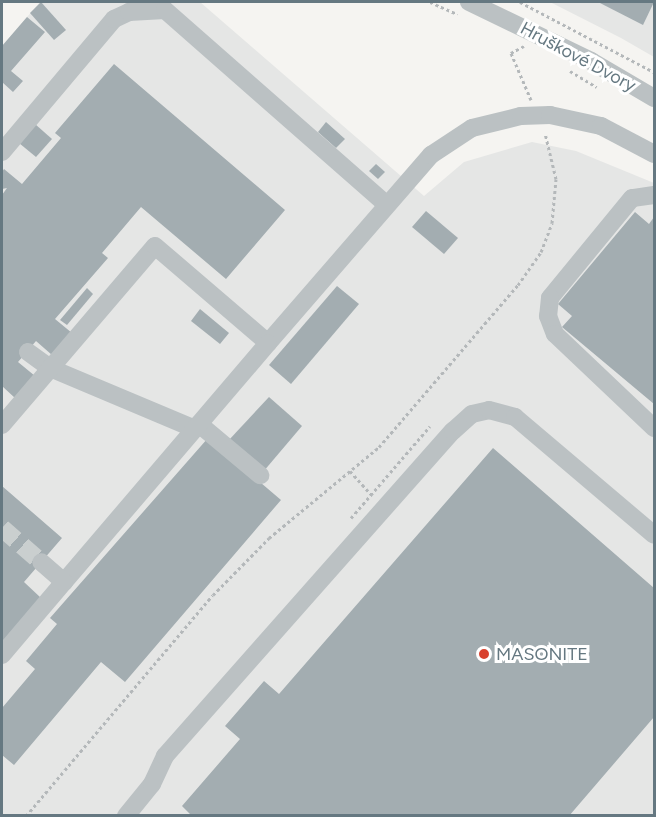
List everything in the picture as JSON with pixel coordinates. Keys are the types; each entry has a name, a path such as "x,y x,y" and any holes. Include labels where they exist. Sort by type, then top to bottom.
{"street":[{"name":"Hruškové Dvory","path":"469,2 532,31 654,98"},
{"path":"2,152 114,20 129,12 165,10 386,204"},
{"path":"2,655 431,154 472,128 535,115 601,126 654,154"},
{"path":"654,195 632,198 550,298 548,316 555,334 654,428"},
{"path":"2,425 155,246 268,343"},
{"path":"27,352 50,368 197,426 260,475"},
{"path":"126,816 152,784 165,756 438,448 472,414 489,410 515,417 654,535"},
{"path":"41,562 64,582"}],"path":[{"path":"520,2 654,72"},
{"path":"26,816 213,595 250,556 350,471 410,414 509,297 540,252 552,223 556,179 552,153 511,53 525,46 538,19 514,5"},
{"path":"350,471 370,493"}],"shaded area":[{"path":"40,2 200,2 424,196 464,162 532,142 576,151 654,183 654,815 2,816 2,46"},
{"path":"550,2 654,2 654,57 621,38"}],"building":[{"path":"41,2 66,30 54,40 30,13"},
{"path":"598,2 654,2 643,25"},
{"path":"27,17 45,32 11,71 23,81 13,92 2,82 2,46"},
{"path":"114,64 285,210 226,279 141,207 102,253 108,258 55,319 72,333 52,355 36,341 18,362 35,376 15,398 2,386 2,195 7,188 2,189 2,172 4,169 22,184 61,138 55,133"},
{"path":"326,122 345,139 336,148 318,132"},
{"path":"35,124 52,139 36,157 19,143"},
{"path":"376,164 385,172 378,179 369,171"},
{"path":"426,211 458,238 444,254 412,227"},
{"path":"635,212 649,224 654,217 654,404 562,327 572,316 558,304"},
{"path":"337,286 359,304 291,384 269,365"},
{"path":"87,288 93,294 67,325 60,320"},
{"path":"200,309 229,333 220,344 191,321"},
{"path":"269,397 302,426 263,472 228,441"},
{"path":"208,438 281,500 125,682 101,662 14,765 2,755 2,708 35,669 26,661 57,624 50,618"},
{"name":"MASONITE","path":"493,448 654,588 654,717 569,816 192,816 182,806 240,739 225,726 264,681 279,694"},
{"path":"2,486 62,538 24,582 41,598 2,644"}],"tunnel":[{"path":"2,528 41,562"}],"place":[{"name":"MASONITE","path":"484,654"}]}
